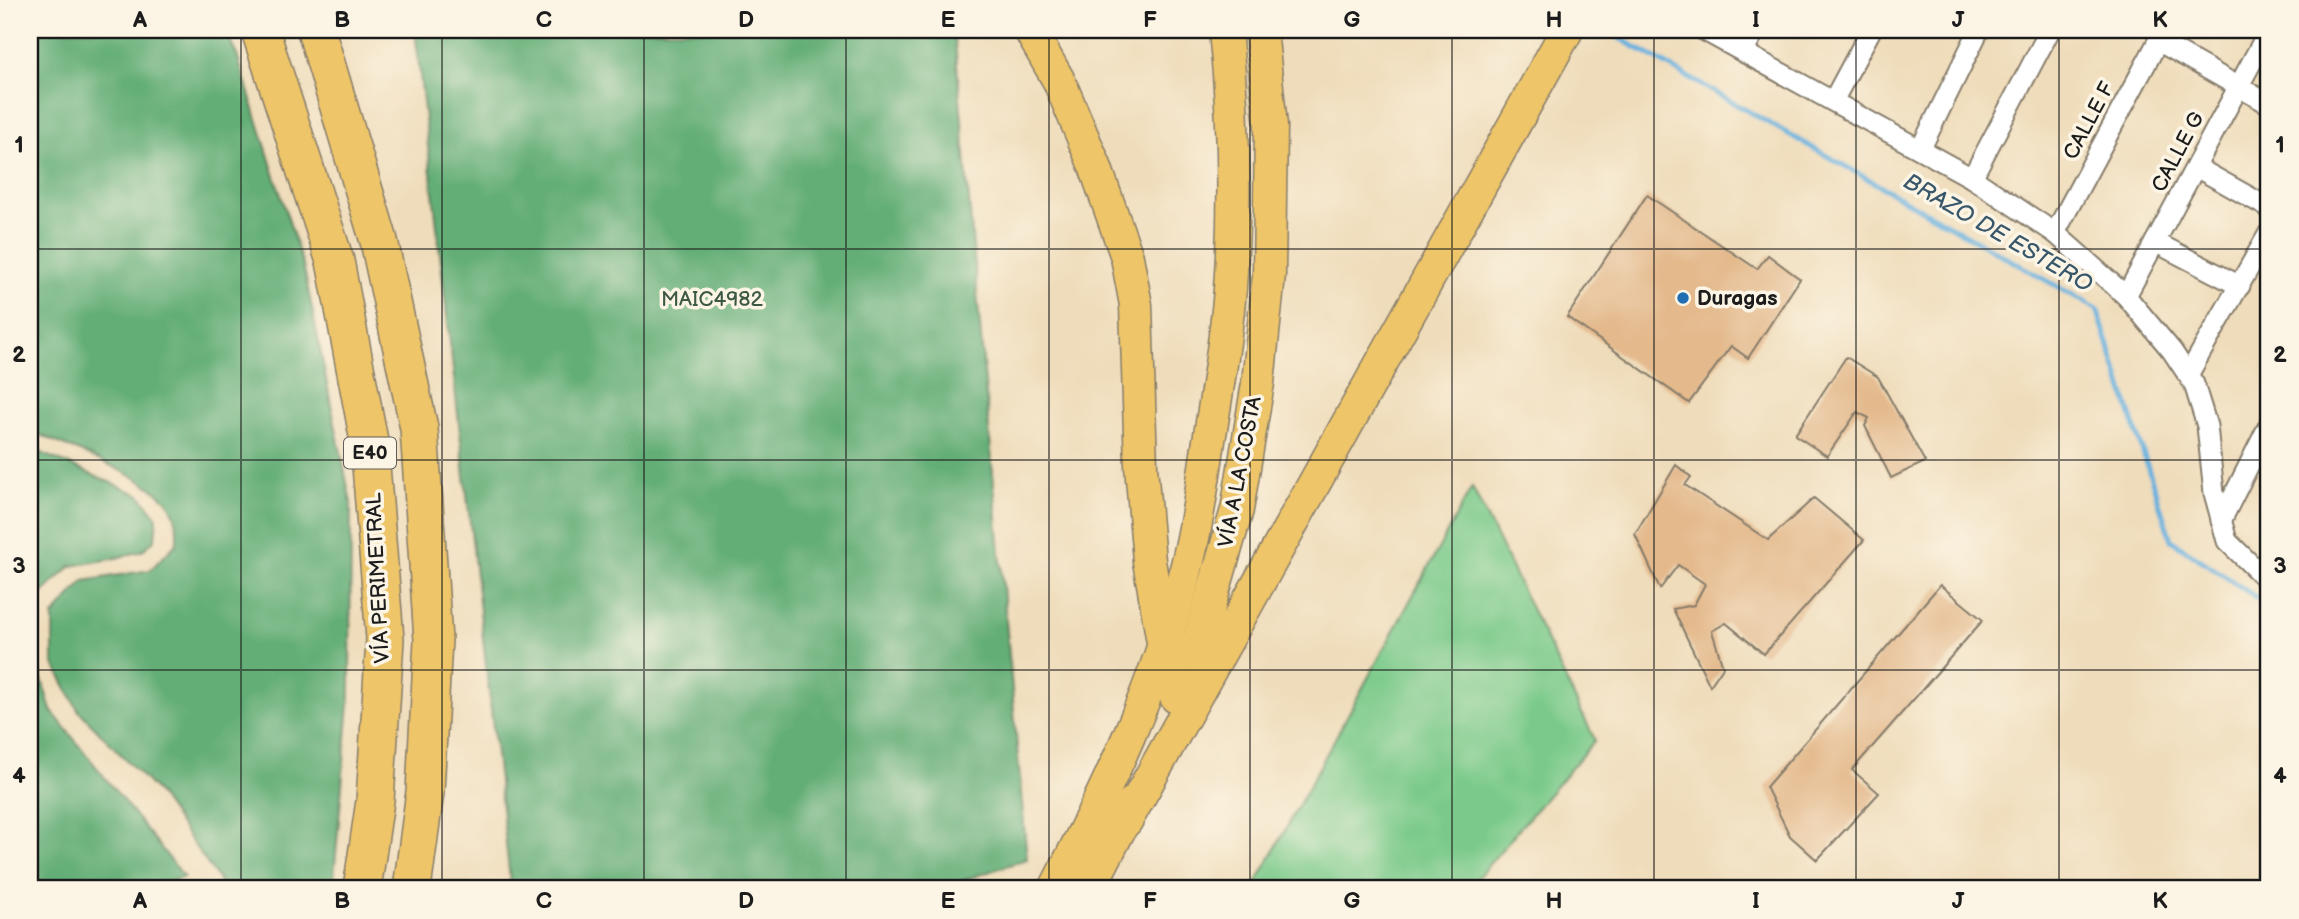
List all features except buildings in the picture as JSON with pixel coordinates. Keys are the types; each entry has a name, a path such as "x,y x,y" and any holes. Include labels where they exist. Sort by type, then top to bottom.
{"highway":[{"name":"VÍA PERIMETRAL","path":"260,30 335,261 369,441 385,639 374,801 362,889"},
{"name":"E40","path":"316,30 379,241 419,428 433,640 425,792 412,889"},
{"path":"425,792 438,889"}],"main road":[{"path":"1030,30 1059,80 1095,166 1127,257 1136,305 1141,466 1149,561 1163,645"},
{"name":"VÍA A LA COSTA","path":"1055,889 1103,798 1135,722 1184,577 1199,507 1221,369 1230,289 1232,127 1225,30"},
{"name":"VÍA A LA COSTA","path":"1089,889 1126,821 1200,637 1239,497 1258,383 1269,275 1271,126 1261,30"},
{"path":"1126,821 1567,30"}],"street":[{"path":"1703,30 1972,178 2055,233 2126,296 2172,351 2194,384 2207,426 2214,493 2227,541 2269,582"},
{"path":"1744,51 1755,30"},
{"path":"1833,101 1871,30"},
{"path":"1921,148 1979,30"},
{"path":"1972,178 2050,30"},
{"name":"CALLE G","path":"2126,296 2269,30"},
{"path":"2161,36 2269,104"},
{"name":"CALLE F","path":"2055,233 2161,36"},
{"path":"2196,167 2269,208"},
{"path":"2188,375 2269,233"},
{"path":"2155,242 2241,286"},
{"path":"2221,522 2269,425"}],"green space":[{"path":"30,30 225,30 237,55 304,269 351,503 350,693 333,889 225,889 156,791 78,710 53,662 53,616 84,581 150,570 177,543 177,529 171,507 146,485 128,474 30,430"},
{"name":"MAIC4982","path":"415,30 954,30 1027,859 937,889 511,889"},
{"path":"30,448 140,495 157,517 155,539 142,551 71,566 33,602 30,624"},
{"path":"1472,487 1595,740 1468,889 1253,889"},
{"path":"30,640 51,710 184,877 148,889 30,889"}],"waterway":[{"name":"BRAZO DE ESTERO","path":"1605,30 2097,309 2171,540 2269,606"}],"place":[{"name":"Duragas","path":"1683,298"}]}
